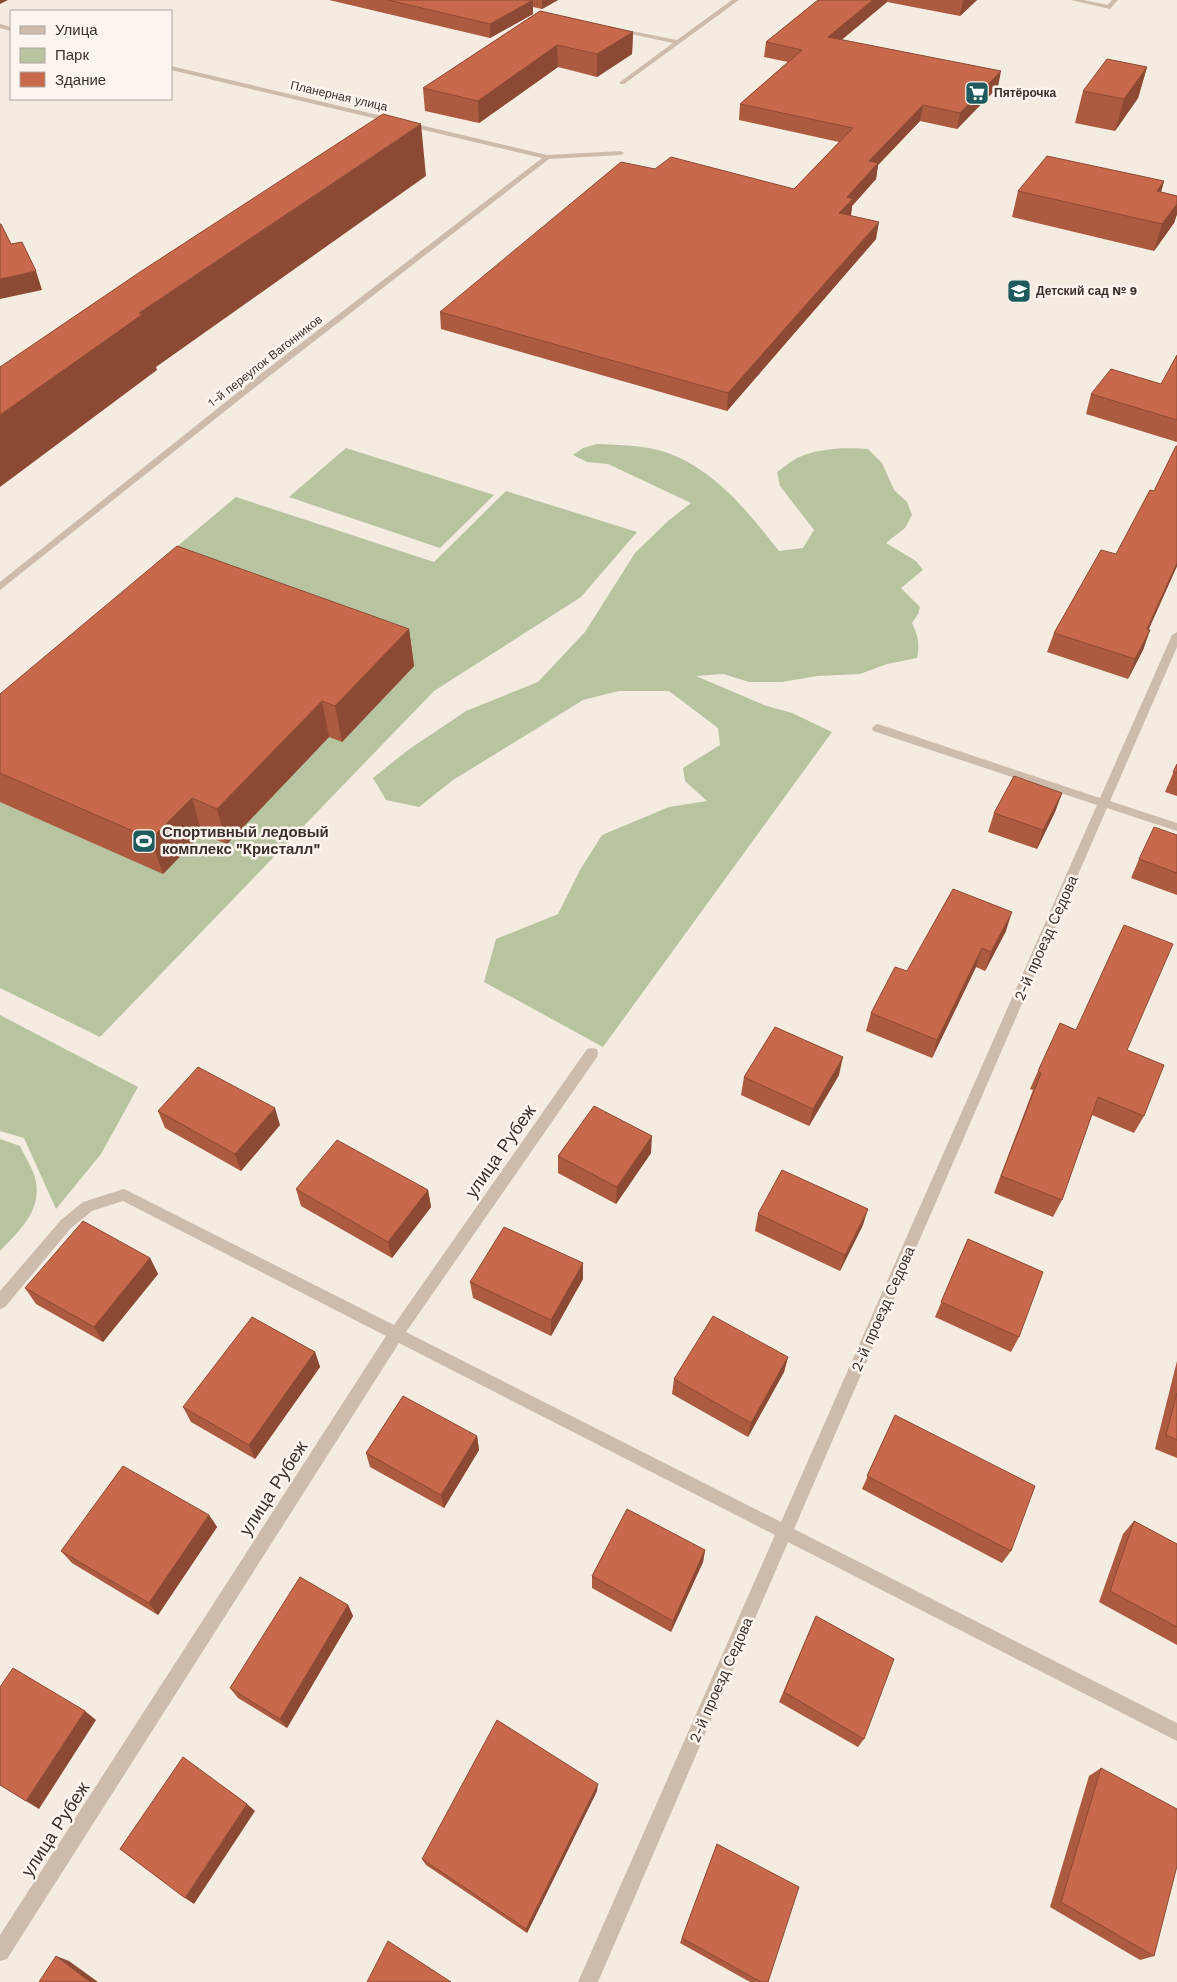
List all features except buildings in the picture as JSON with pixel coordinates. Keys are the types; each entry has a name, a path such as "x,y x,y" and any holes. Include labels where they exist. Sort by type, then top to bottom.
{"street":[{"path":"622,84 736,0"},
{"path":"1074,0 1110,7 1116,0"},
{"path":"594,24 679,42"},
{"name":"Планерная улица","path":"172,68 547,157 621,153"},
{"name":"1-й переулок Вагонников","path":"0,587 260,379 547,157"},
{"name":"2-й проезд Седова","path":"588,1982 1177,635"},
{"path":"877,728 1177,827"},
{"name":"улица Рубеж","path":"0,1952 396,1334 592,1053"},
{"path":"0,1302 66,1224 88,1206 124,1195 1177,1732"}],"green space":[{"path":"597,444 649,448 665,452 700,469 729,493 779,551 803,548 814,530 780,486 777,472 797,458 814,452 841,448 868,449 882,463 894,490 907,502 912,515 905,528 886,543 916,561 923,570 901,588 920,607 912,623 918,640 917,658 887,664 860,674 817,676 782,682 749,682 723,674 696,676 764,705 792,713 832,732 603,1047 484,982 496,939 558,914 580,870 602,835 669,807 707,801 685,781 683,768 720,745 718,728 669,691 619,691 583,700 453,780 419,807 386,800 373,778 408,750 466,711 538,682 585,632 635,553 668,521 691,503 608,464 587,462 573,455 583,448"},
{"path":"346,448 494,495 440,548 289,497"},
{"name":"Спортивный ледовый комплекс \"Кристалл\"","path":"506,491 637,532 581,597 434,691 100,1037 0,988 0,695 236,497 434,562"},
{"path":"0,1015 138,1087 101,1154 56,1209 24,1138 0,1131"},
{"path":"0,1139 20,1146 33,1173 37,1193 32,1212 27,1220 0,1251"}],"place":[{"name":"Пятёрочка","path":"977,93"},
{"name":"Детский сад № 9","path":"1019,291"},
{"name":"Спортивный ледовый комплекс \"Кристалл\"","path":"144,841"}]}
